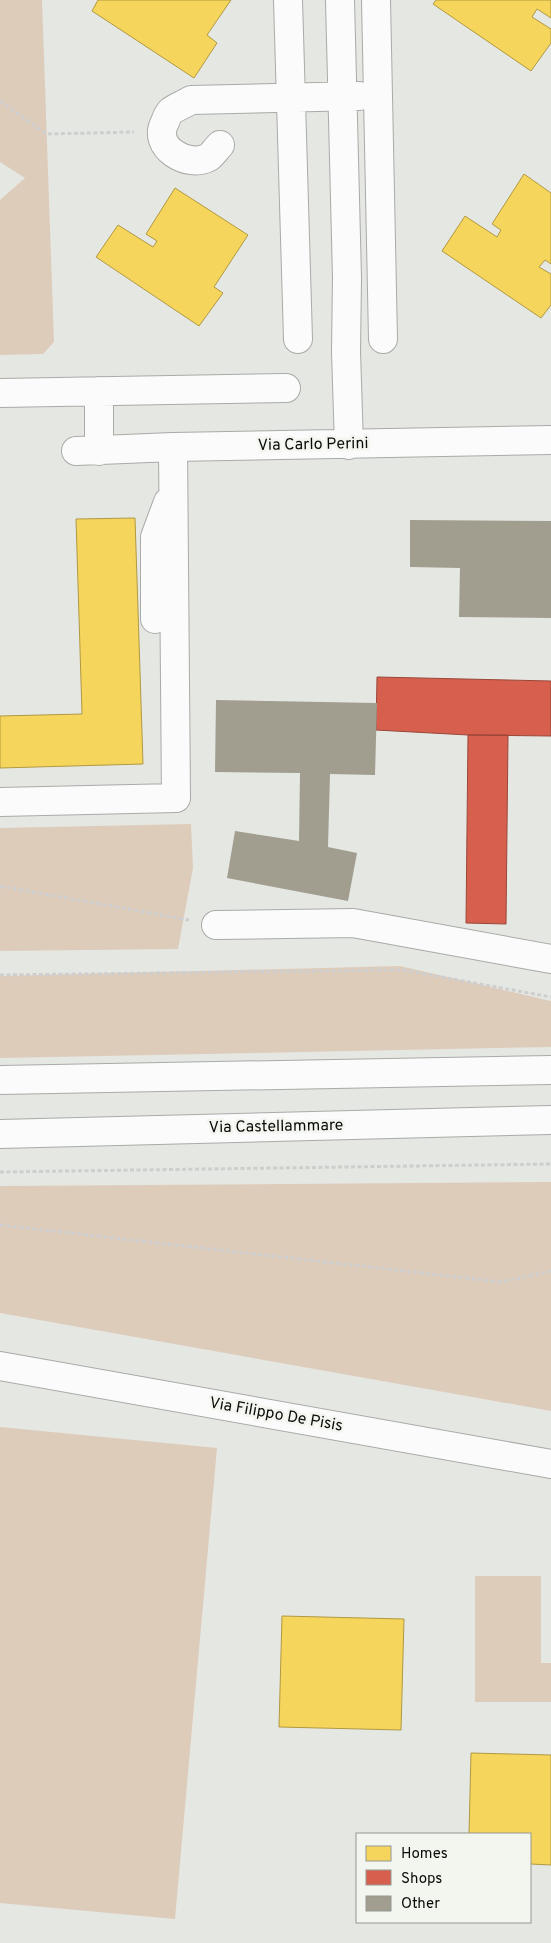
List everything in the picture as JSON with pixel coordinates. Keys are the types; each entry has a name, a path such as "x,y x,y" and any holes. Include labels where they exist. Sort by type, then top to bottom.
{"street":[{"path":"288,0 298,339"},
{"path":"340,0 349,445"},
{"path":"376,0 383,339"},
{"path":"220,145 211,156 197,162 181,158 168,150 162,127 170,112 192,100 378,96"},
{"path":"347,278 382,278"},
{"path":"0,393 286,388"},
{"name":"Via Carlo Perini","path":"99,391 87,451 173,447 551,440"},
{"path":"0,802 176,798 173,447"},
{"path":"155,619 155,538 174,486"},
{"path":"207,924 353,922 551,959"},
{"path":"0,1080 551,1070"},
{"name":"Via Castellammare","path":"0,1134 551,1120"},
{"name":"Via Filippo De Pisis","path":"0,1366 551,1464"}],"path":[{"path":"0,886 207,924"},
{"path":"0,975 402,970 551,997"},
{"path":"0,1172 551,1164"},
{"path":"0,1225 501,1282 551,1271"}],"shaded area":[{"path":"0,0 42,0 54,342 43,354 0,355 0,200 25,178 0,162"},
{"path":"191,824 193,868 178,949 0,951 0,828"},
{"path":"400,966 551,1001 551,1047 0,1058 0,976"},
{"path":"551,1182 551,1411 0,1313 0,1186"},
{"path":"0,1427 217,1448 175,1919 0,1903"},
{"path":"475,1576 541,1576 541,1663 551,1663 551,1702 475,1702"}],"building: Homes":[{"path":"98,0 231,0 207,35 217,43 194,78 92,11"},
{"path":"436,0 551,0 551,18 537,9 532,17 551,29 551,43 531,71 433,4"},
{"path":"524,174 551,193 551,264 545,260 539,267 551,274 551,305 541,318 442,251 465,216 497,237 501,230 492,224"},
{"path":"175,188 248,235 214,287 223,293 199,326 96,257 118,225 153,247 157,241 146,234"},
{"path":"135,518 143,764 0,768 0,716 82,714 76,519"},
{"path":"282,1616 404,1619 401,1730 279,1727"},
{"path":"471,1753 551,1755 551,1865 531,1864 531,1833 469,1833"}],"building: Shops":[{"path":"377,677 551,681 551,736 468,735 376,730"},
{"path":"468,735 508,735 506,924 466,923"}],"building: Other":[{"path":"410,520 551,521 551,618 459,617 460,568 410,567"},
{"path":"216,700 377,703 375,775 330,774 328,847 357,853 348,901 227,878 235,831 299,841 300,773 215,772"}]}
